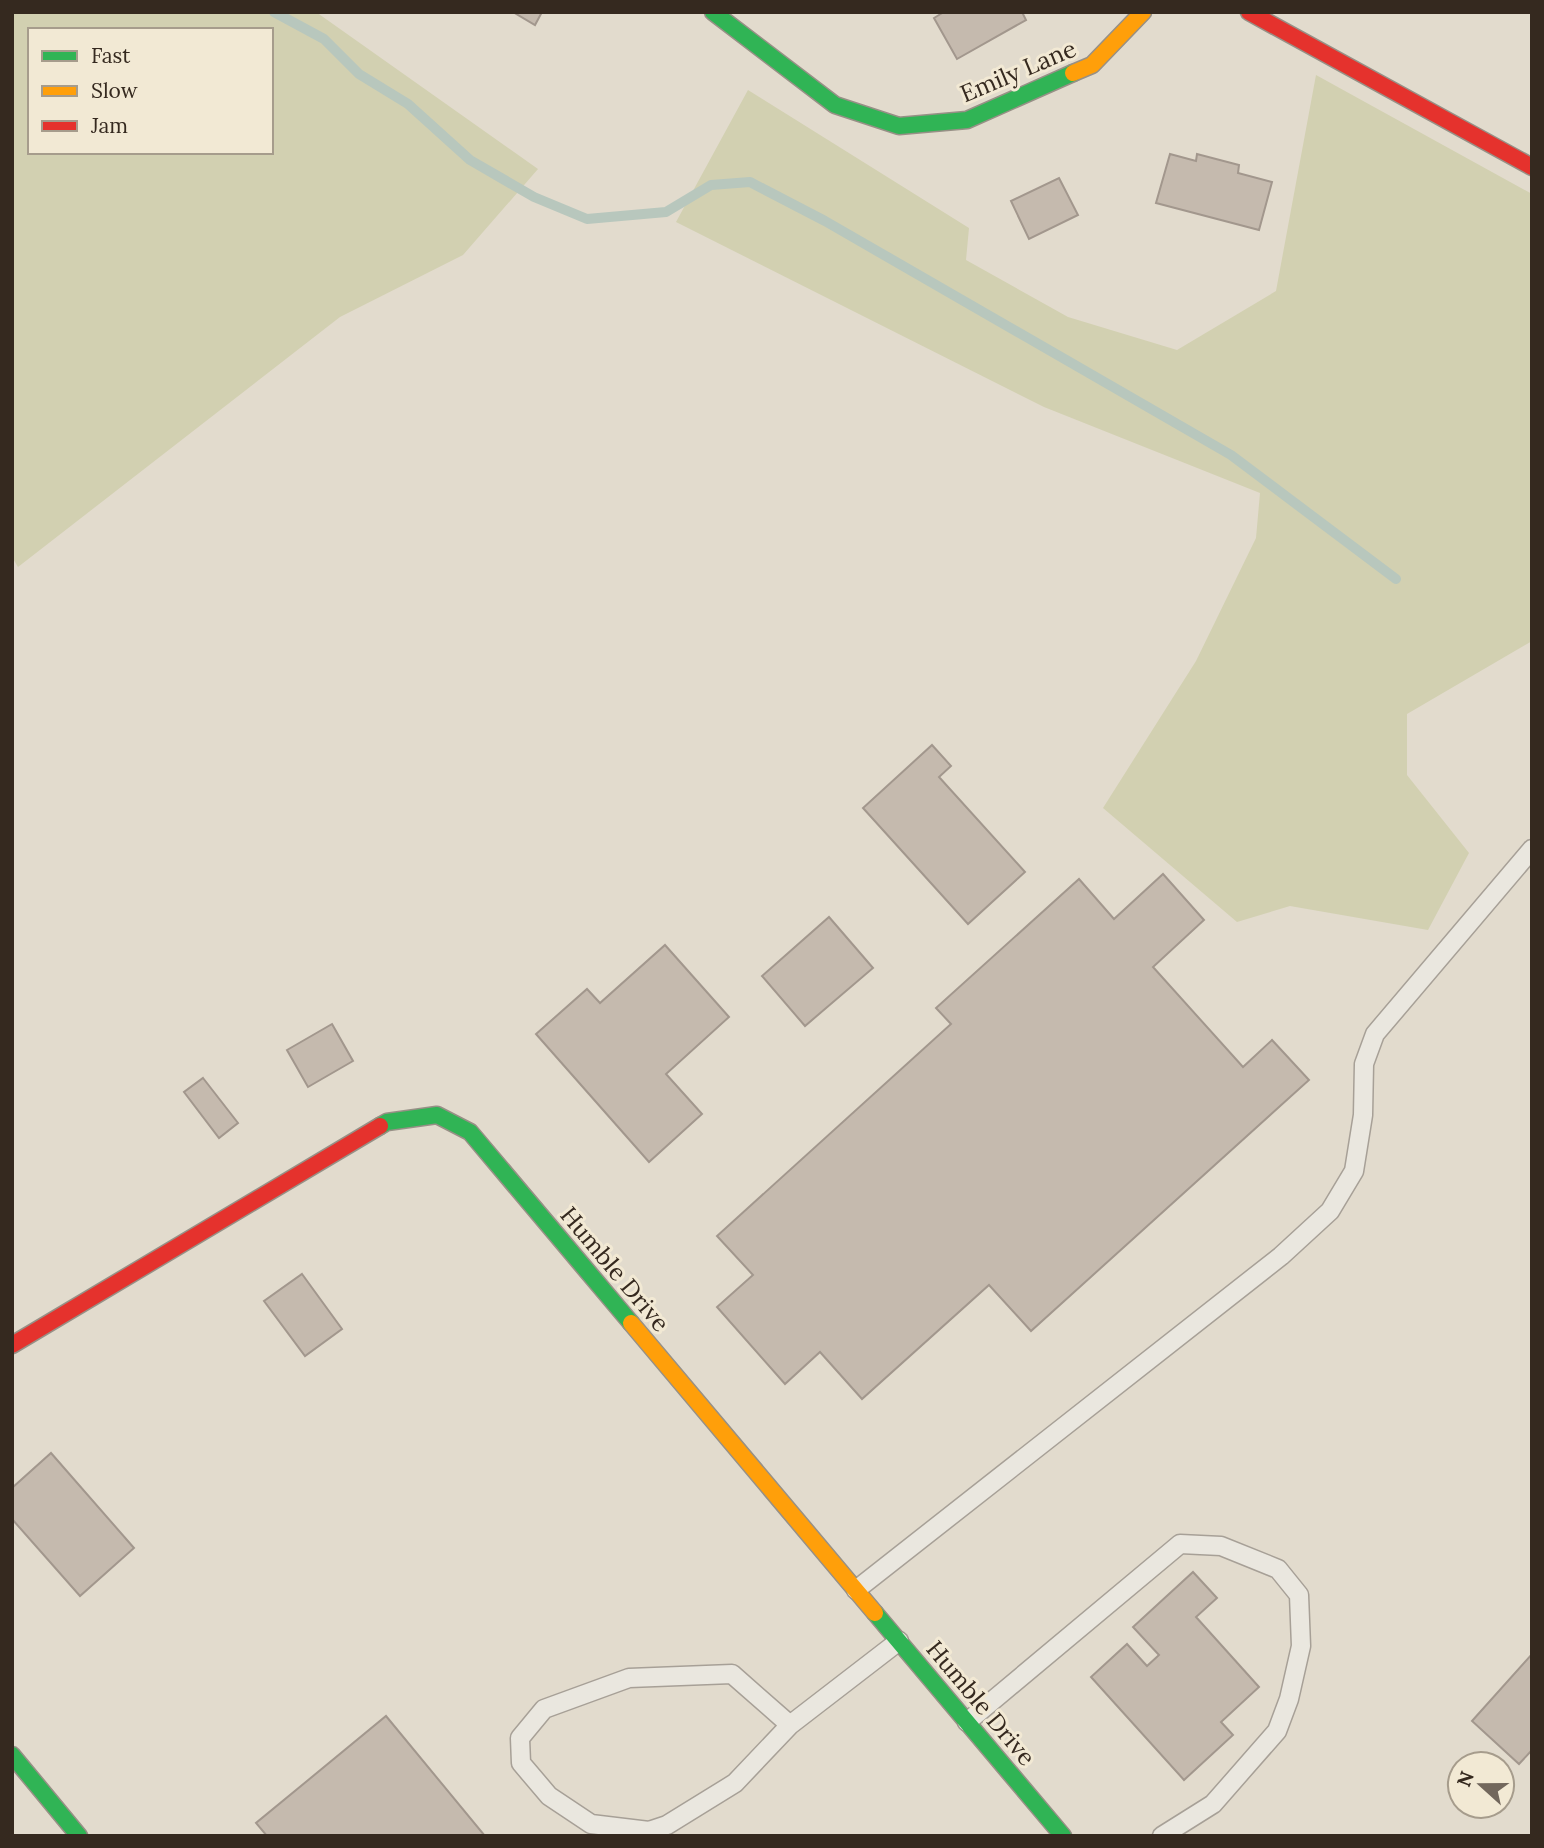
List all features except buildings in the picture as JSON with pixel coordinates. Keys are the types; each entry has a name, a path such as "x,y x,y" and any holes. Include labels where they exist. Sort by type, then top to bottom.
{"street":[{"name":"Emily Lane","path":"713,12 835,105 899,126 967,120 1092,65 1143,12"},
{"path":"1249,12 1532,167"},
{"name":"Humble Drive","path":"12,1345 387,1122 437,1115 470,1132 1063,1836"},
{"path":"12,1755 79,1836"}],"lane":[{"path":"856,1590 1281,1256 1330,1211 1354,1171 1363,1115 1364,1064 1375,1034 1532,849"},
{"path":"967,1722 1180,1544 1221,1546 1278,1569 1299,1595 1301,1646 1289,1699 1277,1731 1213,1804 1162,1836"},
{"path":"790,1725 732,1674 629,1678 544,1709 520,1738 521,1763 549,1796 591,1824 649,1831 667,1825 735,1783 790,1725 899,1642"}],"shaded area":[{"path":"12,12 316,12 538,169 463,255 340,317 18,567 12,557"},
{"path":"1316,75 1532,194 1532,641 1407,714 1407,775 1469,853 1428,930 1290,906 1237,922 1103,808 1196,661 1256,538 1260,493 1044,407 676,222 748,90 969,228 966,260 1068,317 1177,350 1276,291"}],"waterway":[{"path":"274,12 324,39 359,74 408,104 470,160 534,197 587,219 666,212 711,185 750,182 825,221 1231,455 1396,579"}],"traffic: fast":[{"path":"713,12 835,105 899,126 967,120 1073,73"},
{"path":"380,1126 387,1122 437,1115 470,1132 631,1323"},
{"path":"875,1613 1063,1836"},
{"path":"12,1755 79,1836"}],"traffic: slow":[{"path":"1073,73 1092,65 1143,12"},
{"path":"631,1323 875,1613"}],"traffic: jam":[{"path":"1249,12 1532,167"},
{"path":"12,1345 380,1126"}]}
